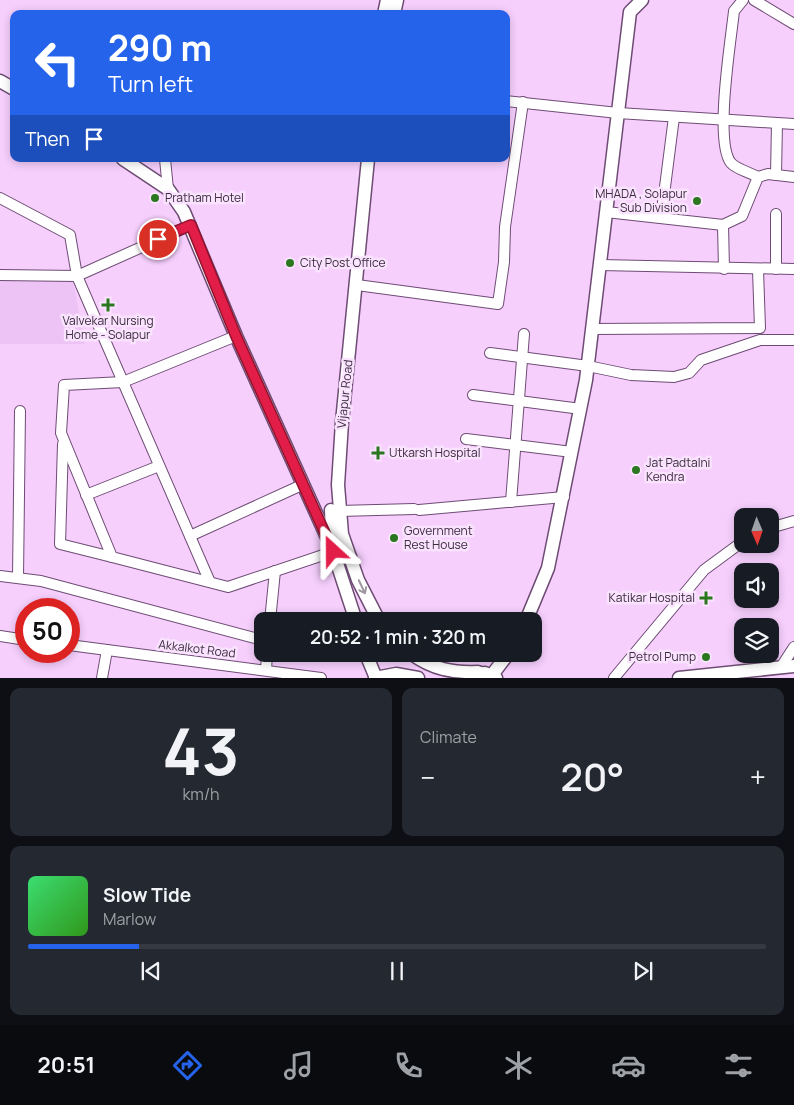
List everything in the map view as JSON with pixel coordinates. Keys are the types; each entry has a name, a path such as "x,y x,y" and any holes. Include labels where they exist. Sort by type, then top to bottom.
{"main road":[{"path":"530,612 548,568 581,408 588,366 630,12 642,0"},
{"path":"128,162 168,189 178,201 191,225 236,336 333,551"},
{"name":"Vijapur Road","path":"353,612 333,551 330,483 334,423 360,162"},
{"name":"Vijapur Road","path":"368,162 342,422 338,485 342,534 358,580 374,612"},
{"path":"369,662 374,677 396,674 418,678"},
{"path":"425,662 435,668 459,673 478,672 494,676 503,662"},
{"path":"679,678 788,667"},
{"path":"466,678 478,672"},
{"path":"756,678 794,673"}],"street":[{"path":"743,0 734,11 723,120 726,151 732,164 758,177 768,174 794,177"},
{"path":"754,0 794,24"},
{"path":"510,101 618,113 794,124"},
{"path":"356,285 498,304 504,262 505,227 523,102"},
{"path":"661,218 674,117"},
{"path":"776,175 777,123"},
{"path":"165,162 168,189"},
{"path":"606,212 722,225 742,216 758,177"},
{"path":"0,198 70,235 77,276 209,580"},
{"path":"776,214 776,269"},
{"path":"0,274 77,276 191,225"},
{"path":"722,225 724,269"},
{"path":"600,265 758,270 794,269"},
{"path":"592,329 760,328 758,270"},
{"path":"511,502 524,334"},
{"path":"112,557 61,433 64,385 123,382 236,336"},
{"path":"490,353 588,366 632,375 674,377 689,373 701,360 760,340 794,340"},
{"path":"473,395 581,408"},
{"path":"18,578 20,411"},
{"path":"466,438 572,452"},
{"path":"64,440 60,544 209,580 228,587 347,547"},
{"path":"86,495 160,466"},
{"path":"190,536 304,484"},
{"path":"340,511 417,510 564,497"},
{"path":"779,525 794,521"},
{"path":"614,678 704,570 734,548"},
{"path":"271,612 275,571"},
{"path":"0,576 42,582 254,638"},
{"path":"0,636 15,638"},
{"name":"Akkalkot Road","path":"80,646 249,673 266,670 321,678"},
{"path":"788,667 794,647"},
{"path":"102,678 107,650"},
{"path":"266,662 266,670"}],"shaded area":[{"path":"0,281 73,281 85,344 0,344"}],"place":[{"name":"Pratham Hotel","path":"155,198"},
{"name":"MHADA , Solapur Sub Division","path":"697,201"},
{"name":"City Post Office","path":"290,263"},
{"name":"Valvekar Nursing Home - Solapur","path":"108,305"},
{"name":"Utkarsh Hospital","path":"378,453"},
{"name":"Jat Padtalni Kendra","path":"636,470"},
{"name":"Government Rest House","path":"394,538"},
{"name":"Katikar Hospital","path":"706,598"},
{"name":"Petrol Pump","path":"706,657"}],"route":[{"path":"158,239 191,225 236,336 333,551"}]}
